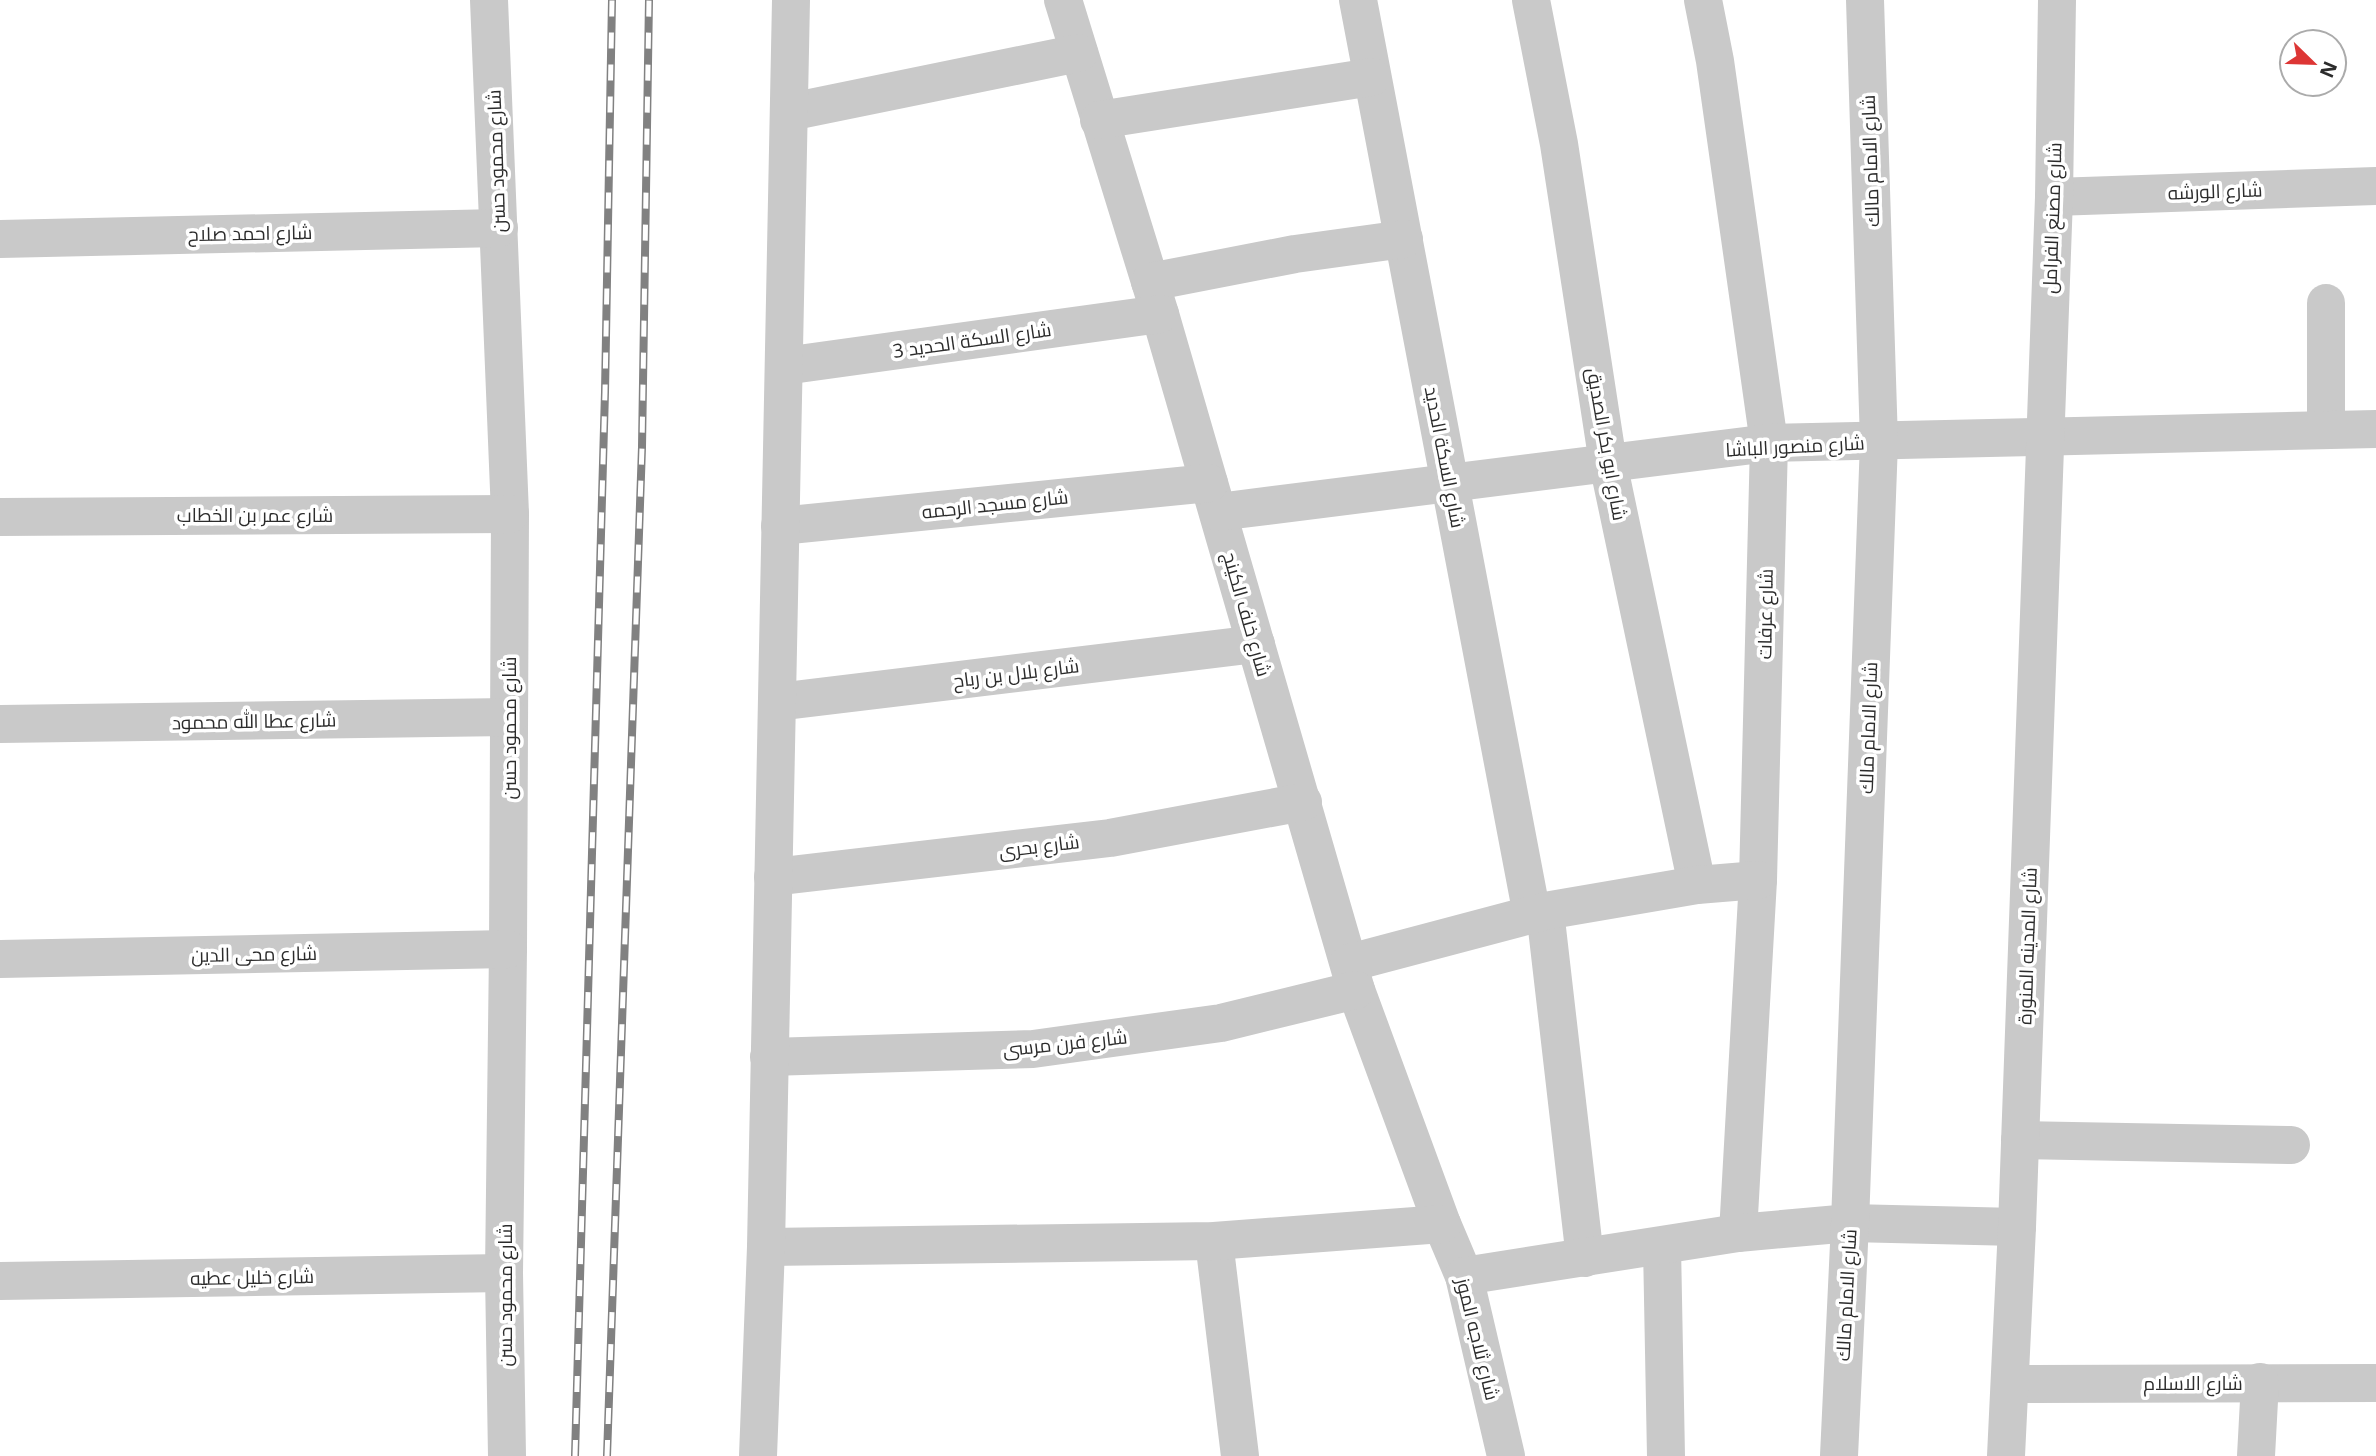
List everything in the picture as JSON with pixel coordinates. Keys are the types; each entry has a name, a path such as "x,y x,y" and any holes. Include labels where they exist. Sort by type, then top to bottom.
{"street":[{"name":"شارع محمود حسن","path":"489,0 510,514 504,1273 507,1456"},
{"path":"758,1456 766,1247 790,112 790,0"},
{"name":"شارع خلف الكينج","path":"1063,0 1155,298 1352,977 1442,1224"},
{"name":"شارع السكة الحديد","path":"1358,0 1450,482 1538,913 1585,1258"},
{"name":"شارع ابو بكر الصديق","path":"1531,0 1559,144 1608,463 1698,885"},
{"name":"شارع عرفات","path":"1703,0 1715,61 1769,443 1758,880 1738,1233"},
{"name":"شارع الامام مالك","path":"1839,1456 1879,442 1865,0"},
{"name":"شارع مصنع الفرامل","path":"2045,436 2054,197 2057,0"},
{"path":"790,112 1079,53"},
{"path":"1099,120 1372,77"},
{"name":"شارع الورشه","path":"2054,197 2376,186"},
{"name":"شارع احمد صلاح","path":"0,239 499,228"},
{"name":"شارع السكة الحديد 3","path":"784,366 1155,298 1296,254 1404,239"},
{"path":"2326,303 2326,430"},
{"name":"شارع منصور الباشا","path":"1214,498 1450,482 1769,443 2376,429"},
{"name":"شارع المدينه المنورة","path":"2006,1456 2017,1227 2045,436"},
{"name":"شارع مسجد الرحمه","path":"780,526 1214,498"},
{"name":"شارع عمر بن الخطاب","path":"0,517 510,514"},
{"name":"شارع بلال بن رباح","path":"777,702 1256,644"},
{"name":"شارع عطا الله محمود","path":"0,724 509,718"},
{"name":"شارع بحرى","path":"774,877 1110,838 1303,802"},
{"name":"شارع فرن مرسى","path":"769,1057 1033,1049 1221,1023 1538,913 1698,885 1758,880"},
{"name":"شارع محى الدين","path":"0,958 508,948"},
{"path":"2020,1140 2291,1145"},
{"path":"1464,1276 1738,1233 1850,1223 2017,1227"},
{"path":"766,1247 1214,1241 1442,1224"},
{"name":"شارع ثلاجه الموز","path":"1442,1224 1464,1276 1506,1456"},
{"path":"1214,1241 1240,1456"},
{"path":"1662,1246 1666,1456"},
{"name":"شارع خليل عطيه","path":"0,1282 504,1273"},
{"path":"2256,1456 2260,1382"},
{"name":"شارع الاسلام","path":"2010,1384 2376,1382"}],"railway":[{"path":"575,1456 605,392 612,0"},
{"path":"607,1456 642,447 649,0"}]}
